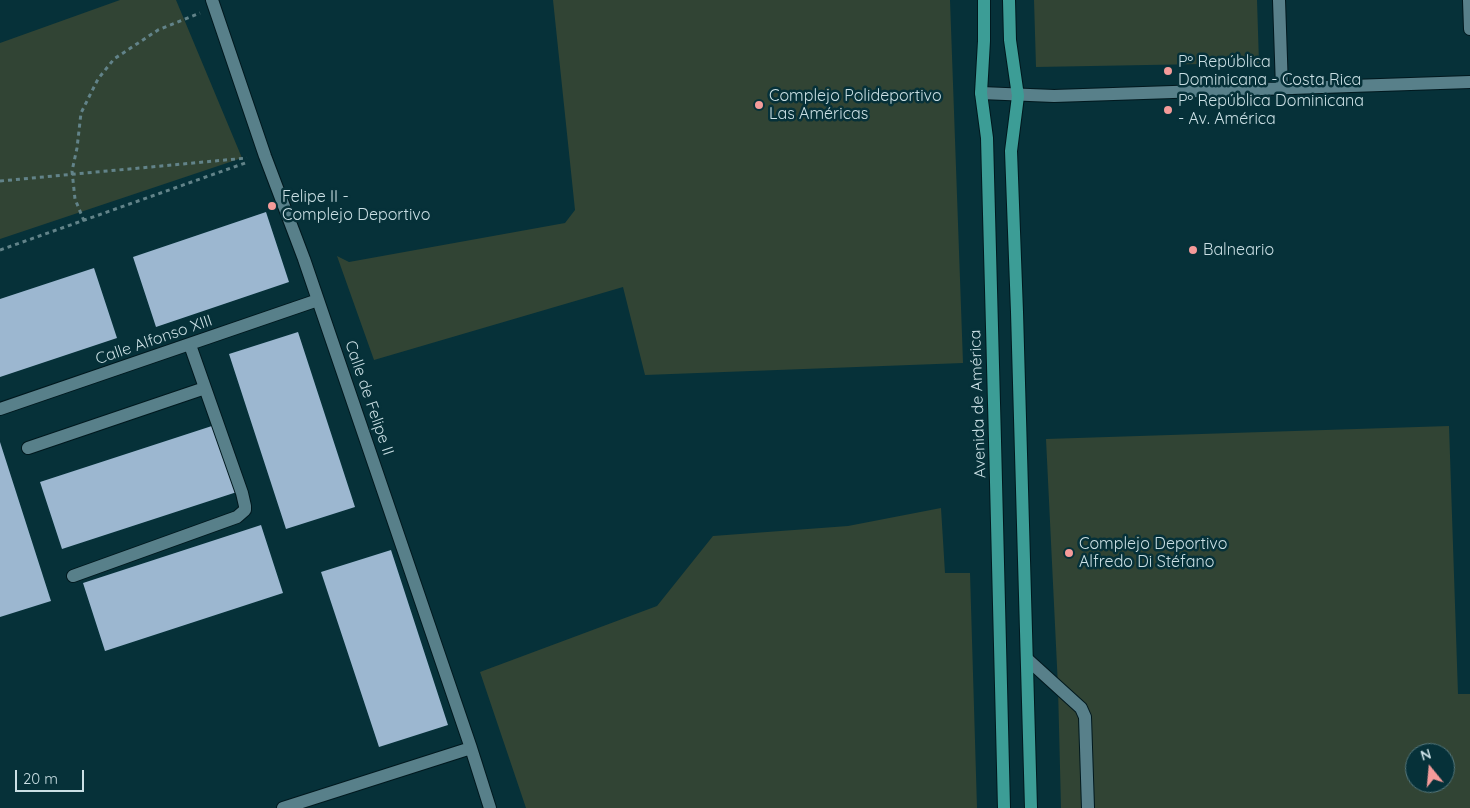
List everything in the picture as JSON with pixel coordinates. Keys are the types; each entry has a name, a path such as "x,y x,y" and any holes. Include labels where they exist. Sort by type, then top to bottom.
{"main road":[{"name":"Avenida de América","path":"984,0 982,93 987,138 1004,808"},
{"path":"1009,0 1010,40 1018,96 1011,151 1031,808"}],"street":[{"path":"1279,0 1282,88"},
{"path":"1469,0 1470,29"},
{"name":"Calle de Felipe II","path":"213,4 265,156 318,300 490,808"},
{"path":"982,93 1054,96 1470,82"},
{"name":"Calle Alfonso XIII","path":"0,409 318,300"},
{"path":"73,576 242,514 246,506 190,345"},
{"path":"28,448 205,388"},
{"path":"1027,659 1081,708 1085,717 1088,808"},
{"path":"283,808 471,748"}],"path":[{"path":"84,221 75,198 73,174 81,113 98,79 114,59 158,30 213,4"},
{"path":"0,181 265,156"},
{"path":"0,250 265,156"}],"green space":[{"path":"120,0 176,0 242,158 0,239 0,43"},
{"name":"Complejo Polideportivo Las Américas","path":"553,0 950,0 963,363 645,375 623,287 374,360 337,256 349,262 565,223 575,210"},
{"path":"1034,0 1257,0 1259,63 1036,67"},
{"path":"1449,426 1458,694 1470,694 1470,808 1061,808 1058,687 1046,439"},
{"path":"941,508 945,573 970,573 977,808 526,808 480,672 657,606 713,536 848,526"}],"building":[{"path":"266,212 289,282 156,327 133,257"},
{"path":"94,268 117,338 0,377 0,299"},
{"path":"298,332 355,507 286,529 229,354"},
{"path":"218,424 240,491 62,549 40,482"},
{"path":"0,442 51,601 0,617"},
{"path":"261,525 283,593 105,651 83,583"},
{"path":"391,550 448,725 379,747 321,572"}],"place":[{"name":"Pº República Dominicana - Costa Rica","path":"1168,71"},
{"name":"Complejo Polideportivo Las Américas","path":"759,105"},
{"name":"Pº República Dominicana - Av. América","path":"1168,110"},
{"name":"Felipe II - Complejo Deportivo","path":"272,206"},
{"name":"Balneario","path":"1193,250"},
{"name":"Complejo Deportivo Alfredo Di Stéfano","path":"1069,553"}]}
